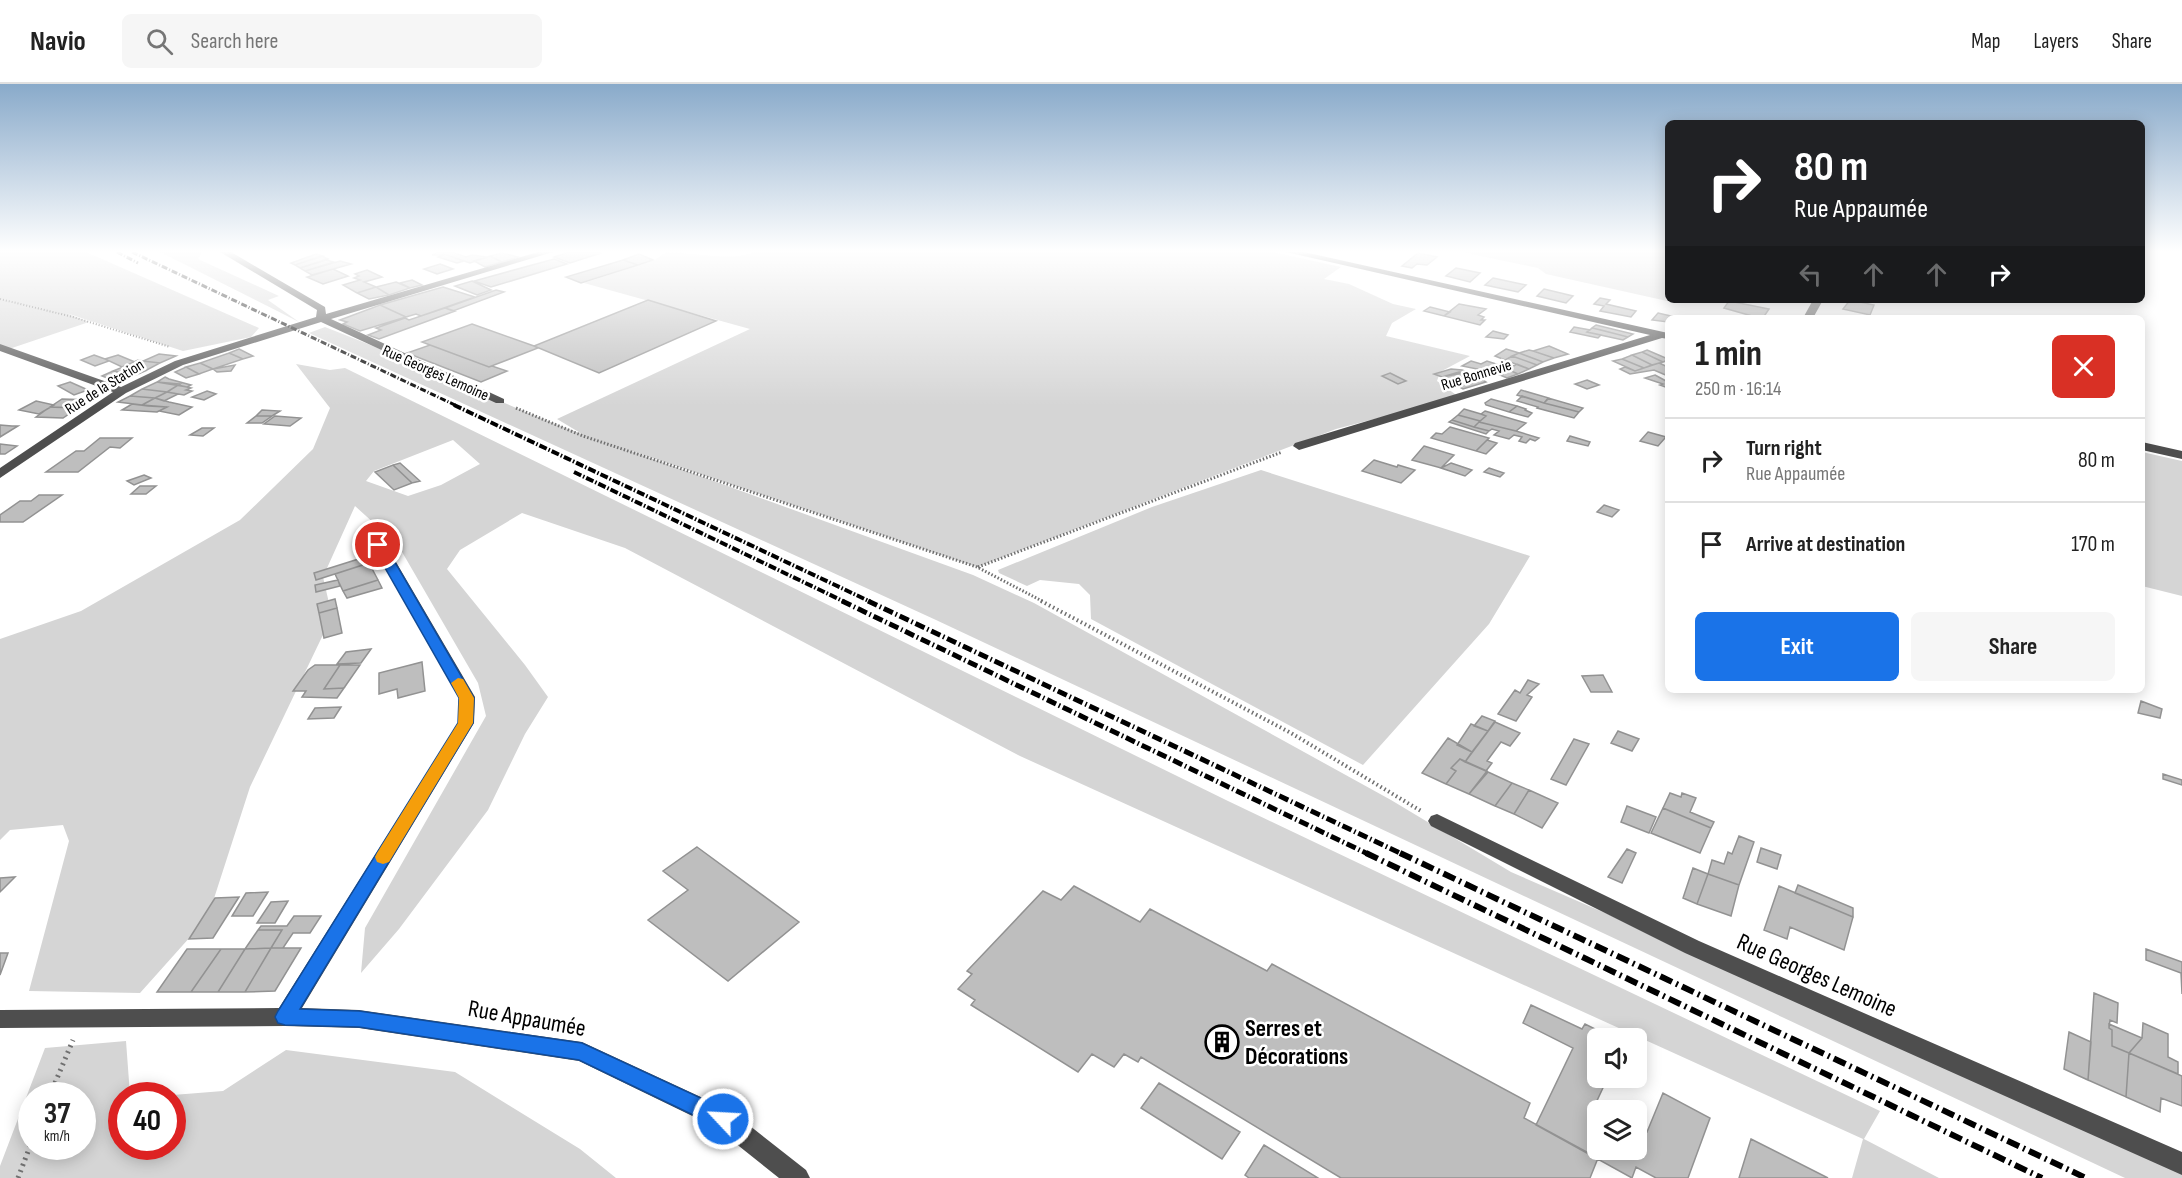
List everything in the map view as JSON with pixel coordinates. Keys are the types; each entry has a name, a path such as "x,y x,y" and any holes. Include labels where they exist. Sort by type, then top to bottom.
{"street":[{"name":"Rue Georges Lemoine","path":"312,303 322,309 321,318 500,401"},
{"name":"Rue de la Station","path":"0,474 122,391 161,371 200,356 372,303"},
{"name":"Rue Bonnevie","path":"1521,303 1665,335"},
{"name":"Rue Bonnevie","path":"1299,446 1665,335"},
{"path":"0,347 102,387 122,391"},
{"path":"2145,447 2182,455"},
{"path":"285,1017 466,723 467,698 378,545"},
{"name":"Rue Georges Lemoine","path":"1437,821 1692,947 2182,1164"},
{"name":"Rue Appaumée","path":"0,1019 285,1017 359,1019 582,1052 723,1119 798,1178"}],"path":[{"path":"17,303 73,316 200,356"},
{"path":"500,401 583,436 977,567 1291,733 1437,821"},
{"path":"977,567 1299,446"},
{"path":"55,1082 82,1017"},
{"path":"18,1178 25,1160"}],"shaded area":[{"path":"0,303 202,303 259,328 251,337 183,351 66,313 89,322 6,350 0,347"},
{"path":"261,303 272,303 299,322"},
{"path":"656,303 1391,303 1416,309 1392,323 1386,336 1470,356 1440,372 1437,381 1459,397 1336,429 977,567 620,447 973,575 1034,603 1391,800 1511,872 2182,1164 2182,1178 2125,1178 936,620 309,333 325,327 582,434 557,419 750,329"},
{"path":"296,364 330,370 345,368 1228,801 1880,1111 1864,1139 1939,1178 1852,1178 1863,1139 1647,1041 1647,1028 1619,1028 1020,756 625,548 522,513 460,550 447,569 548,697 525,734 488,810 399,929 361,973 365,928 486,716 478,683 398,545 355,506 323,577 332,616 250,787 208,917 140,993 29,991 69,841 63,825 10,830 0,840 0,639 81,611 240,520 313,449 330,408","holes":["453,440 480,464 441,485 408,496 366,481 374,471"]},
{"path":"2145,453 2182,461 2182,596 2145,587"},
{"path":"1261,470 1530,556 1489,624 1363,765 1091,619 1090,595 1079,584 1040,580 1027,586 999,573 998,570 1152,507"},
{"path":"126,1041 129,1082 108,1082 108,1160 186,1160 186,1094 223,1091 286,1050 455,1072 580,1149 616,1178 0,1178 0,1166 18,1119 18,1160 96,1160 96,1082 32,1082 45,1048"}],"building":[{"path":"458,303 421,316 416,314 406,317 380,305"},
{"path":"459,303 474,303 453,311 445,308"},
{"path":"640,303 658,303 716,321 599,373 534,346"},
{"path":"1607,303 1636,311 1631,317 1600,311 1604,306 1594,304"},
{"path":"1728,303 1739,303 1769,309 1765,315 1748,315 1724,308"},
{"path":"1848,303 1874,305 1870,315 1843,309"},
{"path":"1459,304 1486,309 1478,315 1484,317 1481,320 1485,320 1480,325 1444,316"},
{"path":"380,305 406,317 360,331 343,324 347,322 340,320"},
{"path":"1430,307 1450,312 1444,316 1424,311"},
{"path":"445,308 455,311 379,339 368,335 381,330 376,328"},
{"path":"1658,313 1666,315 1665,322 1652,320"},
{"path":"472,324 538,348 489,367 422,342"},
{"path":"1596,325 1633,334 1628,337 1592,328"},
{"path":"1574,327 1601,335 1598,338 1570,332"},
{"path":"1592,328 1628,337 1623,340 1587,332"},
{"path":"1493,331 1508,335 1504,339 1486,337"},
{"path":"430,345 489,367 507,371 481,382 407,353"},
{"path":"1549,346 1568,354 1554,358 1533,351"},
{"path":"239,349 253,356 243,359 229,353"},
{"path":"1506,349 1519,353 1505,360 1495,356"},
{"path":"1529,350 1554,358 1543,362 1519,353"},
{"path":"1647,350 1665,358 1665,361 1663,362 1642,352"},
{"path":"1642,352 1663,362 1652,365 1632,355"},
{"path":"229,353 243,359 213,369 200,363"},
{"path":"1519,353 1543,362 1537,365 1512,356"},
{"path":"159,354 176,356 160,363 143,361"},
{"path":"94,355 109,361 95,366 81,360"},
{"path":"118,355 135,362 122,367 105,359"},
{"path":"1632,355 1652,365 1644,368 1622,359"},
{"path":"1512,356 1537,365 1529,369 1505,360"},
{"path":"1622,359 1644,368 1635,371 1613,361"},
{"path":"138,360 160,363 145,371 123,367"},
{"path":"1471,361 1481,364 1487,361 1499,365 1487,371 1462,366"},
{"path":"1504,362 1529,369 1518,374 1498,365"},
{"path":"200,363 213,369 199,374 186,367"},
{"path":"1659,363 1665,366 1665,375 1654,370 1630,374 1620,369 1625,367 1635,371"},
{"path":"235,365 231,371 217,372 213,369"},
{"path":"1498,365 1518,374 1507,378 1488,370"},
{"path":"123,367 145,371 136,375 113,371"},
{"path":"186,367 199,374 186,378 175,372"},
{"path":"1451,369 1468,372 1442,377 1434,374"},
{"path":"113,371 136,375 115,381 102,376"},
{"path":"1459,372 1473,374 1449,381 1442,377"},
{"path":"1390,373 1406,381 1398,384 1382,376"},
{"path":"1473,374 1486,382 1463,389 1449,381"},
{"path":"1655,375 1665,380 1665,387 1660,385 1663,384 1645,378"},
{"path":"165,377 191,385 187,387 157,382"},
{"path":"1587,380 1599,385 1587,389 1575,384"},
{"path":"70,382 88,390 74,395 58,386"},
{"path":"157,382 180,384 167,392 142,389"},
{"path":"178,385 191,388 186,390 192,391 184,395 167,392"},
{"path":"142,389 167,392 155,398 130,396"},
{"path":"1521,390 1549,398 1544,403 1517,395"},
{"path":"207,391 216,394 204,400 192,397"},
{"path":"167,392 178,394 164,401 155,398"},
{"path":"130,396 155,398 142,405 118,402"},
{"path":"1522,396 1579,412 1574,418 1537,408 1517,401"},
{"path":"155,398 192,407 179,415 159,411 167,407 142,405"},
{"path":"1548,398 1583,408 1579,412 1544,403"},
{"path":"62,399 91,400 78,408 50,407"},
{"path":"1491,399 1517,406 1509,412 1486,405 1485,403"},
{"path":"36,401 54,405 39,414 19,410"},
{"path":"132,404 167,407 157,412 122,410"},
{"path":"1517,406 1532,413 1528,417 1509,412"},
{"path":"50,407 78,408 63,418 36,417"},
{"path":"1464,409 1486,416 1480,421 1458,415"},
{"path":"262,410 280,411 272,416 256,416"},
{"path":"1485,411 1526,423 1516,431 1479,422 1486,416 1481,414"},
{"path":"1458,415 1480,421 1474,427 1452,420"},
{"path":"256,416 272,416 262,423 247,423"},
{"path":"275,416 301,418 290,426 264,424"},
{"path":"1452,420 1489,431 1486,434 1449,422"},
{"path":"1479,422 1539,438 1535,441 1530,439 1526,443 1519,441 1522,437 1514,435 1509,439 1494,435 1499,431 1474,427"},
{"path":"0,425 12,426 18,426 0,437"},
{"path":"1450,427 1489,438 1476,451 1431,438 1436,433 1442,434"},
{"path":"202,428 214,428 203,436 190,435"},
{"path":"1648,432 1665,437 1658,446 1640,441"},
{"path":"1570,436 1590,442 1588,446 1567,441"},
{"path":"100,438 132,438 120,448 110,447 78,472 46,472 76,451 84,451"},
{"path":"1487,440 1497,443 1486,454 1476,451"},
{"path":"0,444 17,446 5,454 0,454"},
{"path":"1424,446 1454,455 1441,468 1412,460"},
{"path":"1374,460 1415,470 1401,483 1362,471"},
{"path":"400,463 420,481 412,483 393,465"},
{"path":"1451,463 1472,470 1465,476 1441,468"},
{"path":"393,465 412,483 394,490 375,472"},
{"path":"1489,468 1504,473 1500,477 1484,472"},
{"path":"144,475 151,478 134,485 127,481"},
{"path":"140,486 156,486 146,494 131,494"},
{"path":"39,495 62,495 23,522 0,522 0,515 20,501 31,501"},
{"path":"1604,505 1619,510 1612,517 1597,512"},
{"path":"365,557 369,563 316,580 314,573"},
{"path":"369,563 378,580 343,591 335,574"},
{"path":"338,580 340,586 316,592 315,585"},
{"path":"378,580 382,588 347,598 343,591"},
{"path":"335,599 337,608 319,613 317,604"},
{"path":"337,608 342,633 324,638 319,613"},
{"path":"371,649 361,663 337,664 346,652"},
{"path":"422,662 425,691 398,698 397,689 379,694 379,673"},
{"path":"315,665 340,665 324,689 344,688 337,698 302,697 306,691 293,691 308,670"},
{"path":"340,665 360,665 344,688 324,689"},
{"path":"1603,675 1612,692 1591,692 1582,676"},
{"path":"1528,680 1539,684 1527,695 1532,697 1516,721 1498,714 1515,690 1520,693"},
{"path":"2141,701 2162,709 2160,718 2138,713"},
{"path":"341,707 334,718 308,719 315,708"},
{"path":"1482,716 1495,721 1488,731 1474,726"},
{"path":"1495,722 1520,733 1510,746 1501,742 1487,761 1492,763 1486,771 1465,762"},
{"path":"1471,724 1488,731 1472,752 1457,745"},
{"path":"1618,731 1639,739 1632,751 1611,743"},
{"path":"1448,738 1472,752 1465,762 1460,759 1451,768 1456,771 1446,784 1422,773"},
{"path":"1574,739 1589,744 1566,785 1551,779"},
{"path":"1460,759 1487,771 1469,794 1446,784 1456,771 1451,768"},
{"path":"1488,772 1512,783 1495,806 1469,794"},
{"path":"2163,774 2182,780 2182,785 2163,779"},
{"path":"1512,783 1529,790 1514,814 1495,806"},
{"path":"1529,790 1558,803 1542,828 1514,814"},
{"path":"1670,793 1681,797 1682,793 1696,798 1690,812 1714,822 1711,828 1663,808"},
{"path":"1627,806 1656,817 1649,833 1621,822"},
{"path":"1663,808 1711,828 1700,853 1651,833"},
{"path":"1739,836 1754,842 1739,885 1708,874 1712,860 1724,864 1728,852 1732,854"},
{"path":"697,847 799,922 728,981 648,920 688,890 663,871"},
{"path":"1761,848 1781,855 1777,869 1757,862"},
{"path":"1627,849 1636,853 1622,883 1608,877"},
{"path":"1693,868 1708,874 1697,904 1683,898"},
{"path":"1708,874 1739,885 1731,916 1697,904"},
{"path":"15,877 0,892 0,878"},
{"path":"1798,885 1853,908 1853,917 1795,893"},
{"name":"Serres et Décorations","path":"1074,886 1140,922 1150,909 1267,971 1272,964 1530,1103 1524,1118 1587,1152 1587,1160 1597,1160 1590,1178 1341,1178 1141,1057 1138,1062 1124,1054 1114,1067 1092,1054 1078,1072 971,1005 975,1000 958,989 972,974 967,971 1043,891 1061,900"},
{"path":"1779,886 1853,917 1844,950 1790,927 1787,939 1764,930"},
{"path":"268,892 253,916 232,916 246,893"},
{"path":"239,897 213,938 189,939 215,898"},
{"path":"288,901 275,923 257,923 271,902"},
{"path":"294,916 321,916 310,933 293,933 283,948 271,948 282,930 258,930 261,926 287,926"},
{"path":"258,930 282,930 271,948 245,949"},
{"path":"271,948 245,992 218,992 245,949"},
{"path":"271,948 301,948 275,991 245,992"},
{"path":"187,949 221,949 191,992 157,992"},
{"path":"221,949 245,949 218,992 191,992"},
{"path":"2146,949 2182,962 2182,994 2181,973 2146,960"},
{"path":"0,953 8,953 0,975"},
{"path":"2094,993 2118,1003 2117,1023 2110,1020 2109,1028 2112,1030 2112,1046 2129,1053 2126,1097 2088,1080"},
{"path":"1531,1005 1582,1029 1585,1024 1593,1028 1587,1028 1587,1088 1603,1088 1597,1100 1587,1100 1587,1153 1536,1125 1573,1048 1523,1023"},
{"path":"2143,1023 2168,1034 2168,1057 2178,1062 2178,1074 2129,1053 2142,1038"},
{"path":"2109,1024 2142,1038 2129,1053 2112,1046 2112,1030"},
{"path":"2069,1032 2091,1042 2088,1080 2064,1069"},
{"path":"2129,1053 2182,1076 2182,1106 2161,1098 2160,1112 2126,1097"},
{"path":"1159,1083 1240,1132 1222,1159 1141,1108"},
{"path":"1663,1093 1710,1118 1688,1178 1656,1178 1636,1167 1632,1178 1599,1160 1647,1160 1647,1132"},
{"path":"1751,1139 1828,1178 1739,1178"},
{"path":"1264,1145 1318,1178 1249,1178 1245,1175"}],"railway":[{"path":"240,303 457,406"},
{"path":"454,405 871,602"},
{"path":"574,472 845,602"},
{"path":"842,601 1370,855"},
{"path":"868,601 1404,855"},
{"path":"1366,853 2042,1178"},
{"path":"1400,853 2086,1178"}],"slow traffic":[{"path":"383,857 466,723 467,698 458,683"}],"place":[{"name":"Serres et Décorations","path":"1222,1042"}],"route":[{"path":"378,545 467,698 466,723 285,1017 359,1019 582,1052 723,1119"}]}
